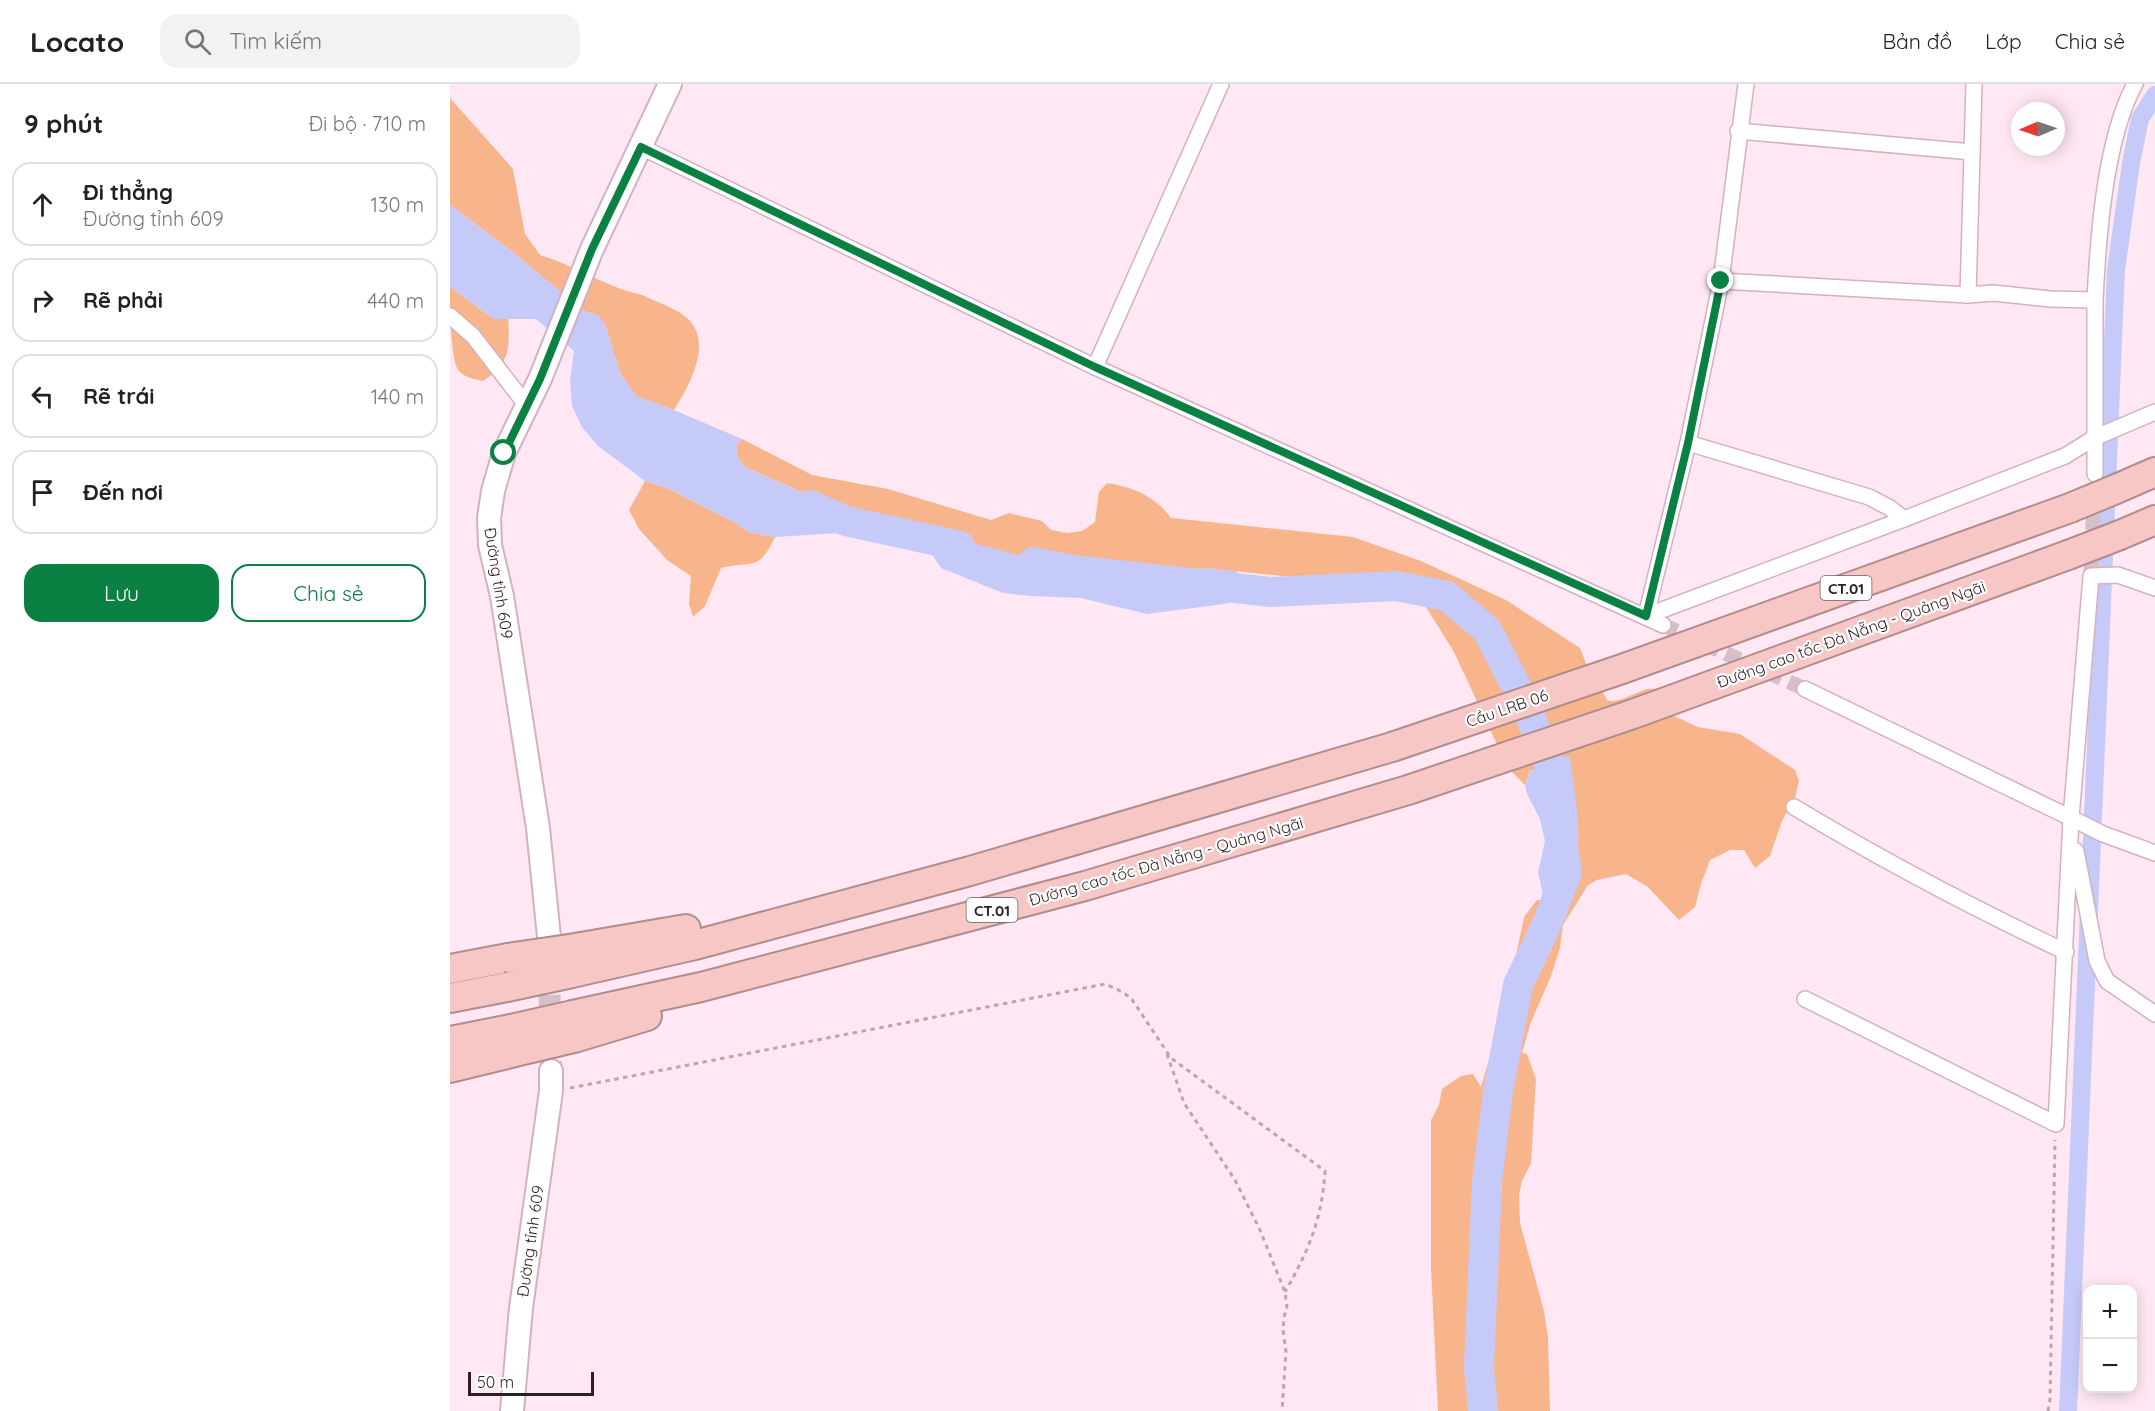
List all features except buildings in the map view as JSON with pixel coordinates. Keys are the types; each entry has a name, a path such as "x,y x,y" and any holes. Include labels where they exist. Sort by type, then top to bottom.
{"highway":[{"name":"CT.01","path":"2105,482 2155,472"},
{"name":"Cầu LRB 06","path":"563,953 970,871 1392,747 1622,669 2070,508 2105,482"},
{"name":"Đường cao tốc Đà Nẵng - Quảng Ngãi","path":"511,1041 574,1027 701,987 1085,886 1408,790 1633,714 2068,555 2155,520"},
{"path":"450,969 508,958 563,953"},
{"path":"450,998 507,987 563,953"},
{"name":"CT.01","path":"450,1041 511,1041"},
{"path":"450,1068 511,1041"}],"main road":[{"name":"Đường tỉnh 609","path":"563,953 538,828 502,596 489,531 494,491 504,453 540,379 592,249 670,84"},
{"name":"Đường tỉnh 609","path":"512,1411 520,1308 551,1081"}],"street":[{"path":"1095,367 1221,84"},
{"path":"1646,616 1688,443 1721,281 1738,131 1746,84"},
{"path":"1968,295 1974,84"},
{"path":"2105,482 2096,437 2095,300 2098,249 2109,173 2121,118 2135,84"},
{"path":"1738,131 1972,152"},
{"path":"641,147 1095,367 1663,625"},
{"path":"1721,281 1968,295 1993,293 2050,299 2095,300"},
{"path":"450,316 473,336 527,406"},
{"path":"1646,616 2065,456 2096,437 2155,412"},
{"path":"1688,443 1869,497 1890,508 1904,519"},
{"path":"1805,999 2056,1124 2091,576 2110,575 2155,588"},
{"path":"1805,689 2103,834 2155,853"},
{"path":"1794,807 1862,848 2007,924 2066,952"},
{"path":"2075,820 2083,897 2097,961 2108,981 2155,1014"}],"path":[{"path":"551,1081 1105,984 1117,989 1131,998 1166,1052 1184,1103 1235,1180 1260,1230 1285,1292 1286,1352 1282,1411"},
{"path":"1166,1052 1179,1064 1325,1171 1322,1208 1316,1227 1309,1247 1285,1292"},
{"path":"2048,1411 2056,1124"}],"shaded area":[{"path":"450,98 513,169 525,234 540,255 620,289 642,295 670,307 687,318 695,328 699,351 696,364 692,377 674,410 636,396 620,373 605,324 597,315 584,311 510,250 450,205"},
{"path":"450,287 494,319 508,318 508,347 503,362 492,375 483,381 464,375 455,363 451,330"},
{"path":"742,439 812,475 888,489 991,520 1009,513 1042,521 1051,530 1067,533 1082,531 1095,522 1099,492 1107,483 1126,487 1151,498 1171,518 1353,537 1421,561 1506,600 1580,648 1587,666 1608,701 1623,699 1644,690 1658,689 1665,692 1666,700 1674,716 1698,727 1740,734 1795,770 1799,781 1795,798 1782,821 1770,856 1755,868 1744,850 1730,850 1710,860 1695,907 1679,920 1648,887 1626,874 1597,880 1588,885 1563,925 1560,948 1551,976 1531,1022 1522,1053 1527,1054 1536,1079 1531,1163 1522,1181 1519,1195 1520,1223 1544,1311 1548,1337 1550,1411 1438,1411 1431,1269 1431,1120 1439,1105 1442,1089 1461,1076 1473,1074 1481,1087 1508,995 1524,917 1537,900 1551,899 1576,805 1573,783 1530,770 1525,785 1508,768 1454,652 1426,607 1396,586 1424,585 1312,579 1203,568 1110,580 840,509 745,467 738,457 736,445"},
{"path":"645,481 667,488 749,532 775,537 759,561 721,568 705,606 693,617 689,604 691,576 667,560 639,529 629,510"}],"water":[{"path":"450,205 510,250 584,311 597,315 605,324 620,373 636,396 742,439 736,445 738,457 745,467 840,509 846,521 840,533 775,537 749,532 667,488 645,481 598,446 582,427 572,406 570,381 574,351 536,319 494,319 450,287"},
{"path":"918,528 1110,580 1203,568 1236,571 1252,590 1246,598 1224,604 1147,614 1081,598 1003,593 941,568 920,537"},
{"path":"1570,756 1578,820 1577,853 1569,881 1549,900 1543,895 1538,872 1545,841 1540,819 1527,794 1525,785 1530,771 1562,757"}],"waterway":[{"path":"2068,1411 2116,270 2131,163 2140,119 2155,95"},
{"path":"810,505 846,521 960,546"},
{"path":"1033,562 1072,570 1271,592 1396,586 1447,596 1487,630 1525,703 1554,776 1558,803"},
{"path":"1483,1411 1479,1367 1487,1182 1498,1092 1518,985 1546,926 1567,873 1564,853"}],"tunnel":[{"path":"2091,576 2094,495"},
{"path":"1663,625 1805,689"},
{"path":"549,962 551,1071"}],"route":[{"path":"504,453 540,379 592,249 641,147 1095,367 1646,616 1688,443 1721,281"}]}
